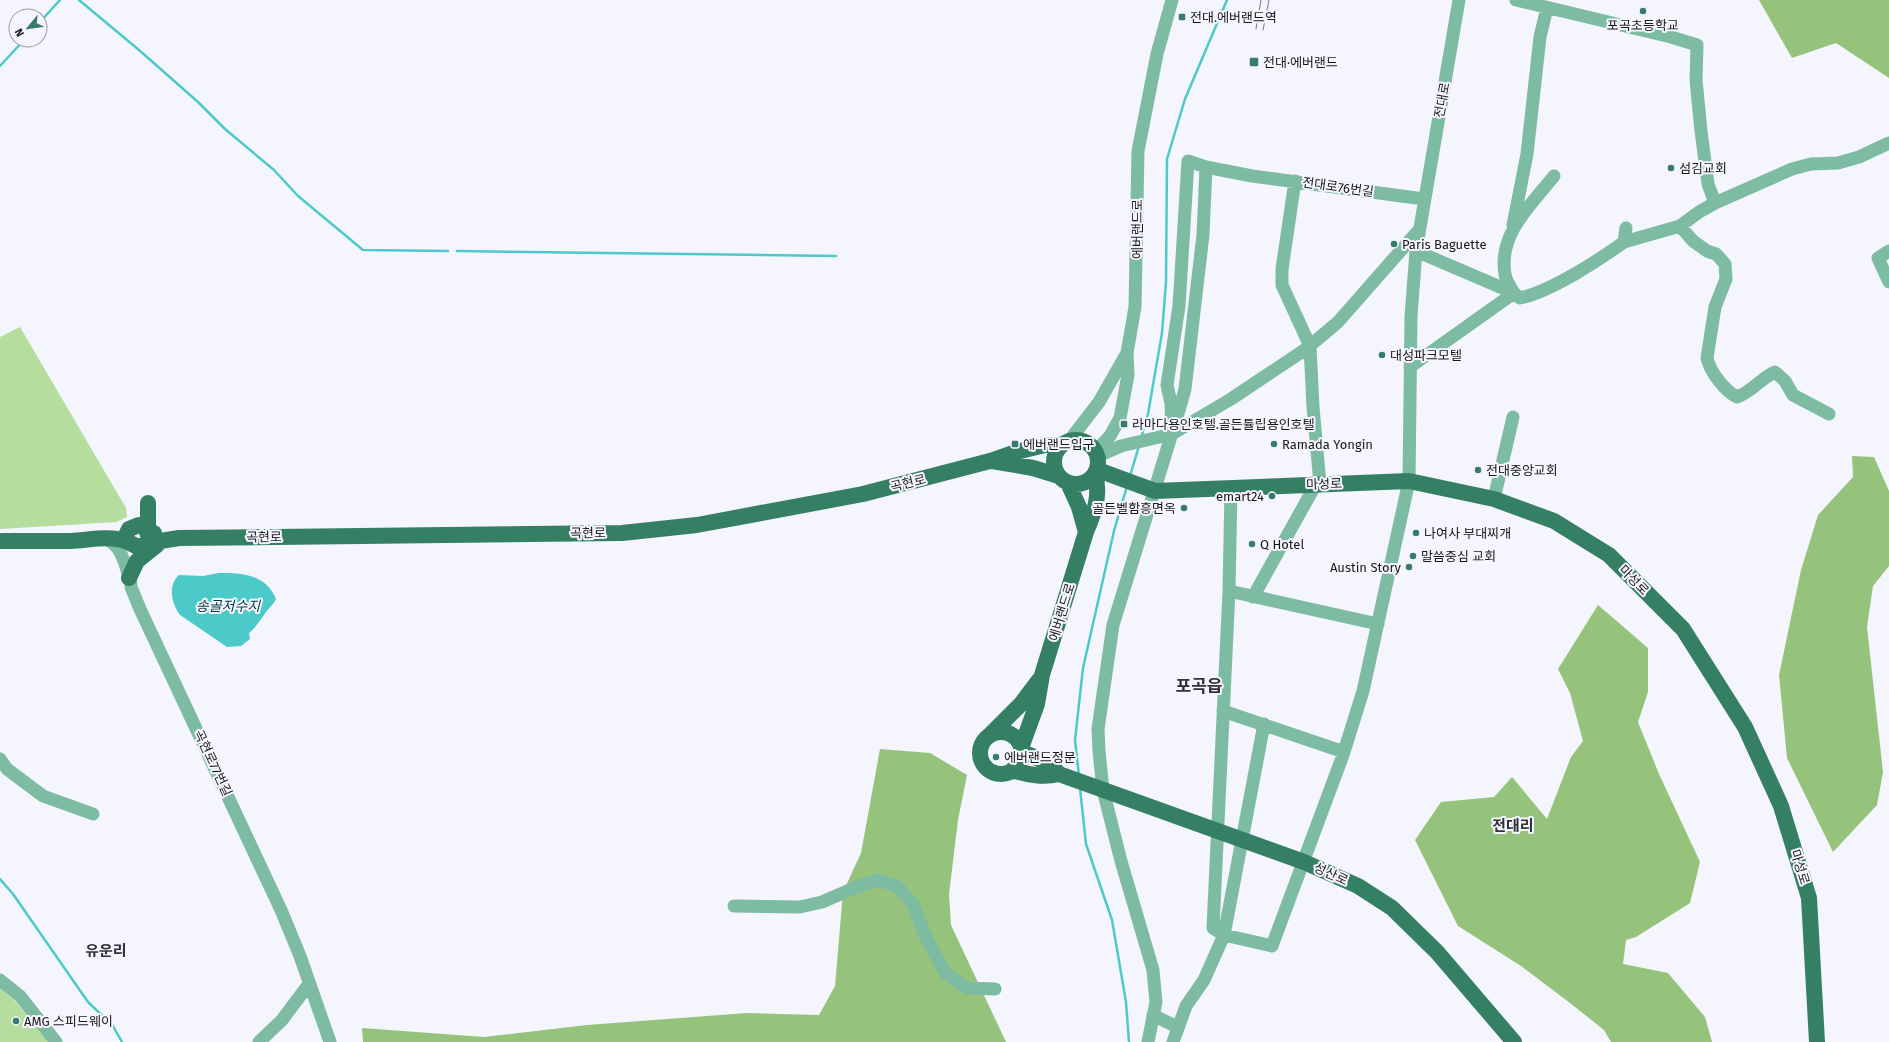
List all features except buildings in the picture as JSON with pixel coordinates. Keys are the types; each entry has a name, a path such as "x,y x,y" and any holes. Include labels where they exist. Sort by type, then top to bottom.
{"main road":[{"path":"1086,532 1079,507 1056,470 1055,456 1066,443 1084,442 1100,466"},
{"name":"곡현로","path":"179,538 637,531 696,526 863,494 990,461 1016,452 1044,445 1066,443"},
{"path":"990,461 1033,468 1063,480"},
{"name":"마성로","path":"1100,466 1151,489 1231,489 1409,481 1494,499 1554,521 1609,554 1683,630 1745,727 1780,806 1809,898 1817,1042"},
{"name":"에버랜드로","path":"1063,480 1080,484 1091,480 1100,466"},
{"name":"에버랜드로","path":"1021,750 1037,704 1042,675 1086,532 1094,514 1098,496 1100,466"},
{"path":"148,503 152,518 158,527 163,531 179,538"},
{"path":"128,542 126,535 143,513 148,503"},
{"path":"104,538 128,526 148,503"},
{"path":"146,538 148,503"},
{"path":"104,538 132,526 143,526 146,538"},
{"path":"0,541 50,541 115,538 128,542 134,547 146,538 179,538"},
{"path":"129,578 134,566 147,552 166,541 179,538"},
{"path":"1042,675 1021,704 982,743 980,758 985,766 991,771 998,773 1012,770 1047,777 1059,774"},
{"path":"991,734 1006,732 1013,736 1021,750 1048,763 1059,774"},
{"path":"1012,770 1019,762 1021,750"},
{"name":"성산로","path":"1059,774 1304,862 1358,886 1392,908 1437,952 1514,1042"}],"street":[{"name":"에버랜드로","path":"1100,466 1110,436 1120,418 1128,375 1127,353 1136,307 1138,151 1157,54 1172,0"},
{"name":"전대로","path":"1224,935 1272,946 1344,752 1363,691 1409,481 1410,367 1418,231 1459,0"},
{"path":"1516,0 1671,37 1697,45 1696,80 1701,131 1708,184 1715,203"},
{"path":"1514,293 1505,276 1503,255 1512,229 1527,154 1540,37 1547,8"},
{"path":"1416,251 1514,293 1520,298 1540,291 1594,262 1624,242 1680,226 1699,212 1715,203 1792,169 1811,164 1838,163 1852,159 1889,143"},
{"name":"전대로76번길","path":"1166,435 1171,404 1167,385 1179,306 1188,161 1206,167 1252,176 1424,199"},
{"path":"1148,1042 1156,1002 1153,970 1099,789 1098,729 1113,625 1166,435 1185,389 1203,235 1206,167"},
{"path":"1512,229 1554,176"},
{"path":"1253,597 1318,484 1310,346 1282,285 1282,269 1295,181"},
{"path":"1680,226 1693,241 1707,251 1716,254 1725,264 1726,279 1715,307 1707,358 1708,364 1730,393 1737,396 1746,393 1767,375 1775,372 1785,381 1793,394 1829,414"},
{"path":"1624,242 1626,228"},
{"path":"1100,466 1121,446 1166,435 1231,399 1310,346 1338,322 1418,231"},
{"path":"1889,251 1878,258 1889,282"},
{"path":"1410,367 1514,293"},
{"path":"1066,443 1099,402 1127,353"},
{"path":"1494,499 1512,417"},
{"path":"1224,935 1213,928 1229,591 1231,489"},
{"path":"104,538 114,544 119,550 126,564 129,578"},
{"path":"129,578 130,564 146,538"},
{"path":"128,542 129,578"},
{"name":"곡현로77번길","path":"129,578 140,609 281,910 300,956 330,1042"},
{"path":"1229,591 1378,624"},
{"path":"1223,711 1344,752"},
{"path":"1173,1042 1177,1027 1186,1006 1204,980 1224,935 1264,724"},
{"path":"0,759 7,769 43,796 93,814"},
{"path":"734,906 800,907 822,902 877,880 897,886 913,904 924,933 946,973 967,988 995,989"},
{"path":"0,980 20,996 56,1042"},
{"path":"259,1042 282,1020 309,984"},
{"path":"1153,1015 1177,1027"}],"green space":[{"path":"1759,0 1889,0 1889,78 1836,43 1792,58"},
{"path":"20,327 126,508 127,517 117,522 0,529 0,337"},
{"path":"1852,456 1874,457 1889,491 1889,566 1873,586 1867,627 1883,772 1877,805 1833,852 1787,758 1779,675 1801,570 1818,515 1853,477"},
{"path":"1598,605 1648,648 1648,692 1638,722 1659,774 1700,862 1690,903 1636,937 1626,940 1623,964 1668,973 1705,1017 1712,1042 1611,1042 1604,1030 1570,1003 1521,966 1458,926 1415,840 1441,802 1494,797 1512,777 1547,819 1571,757 1583,741 1570,693 1558,669"},
{"path":"880,749 930,753 967,775 958,820 949,894 951,925 1006,1042 363,1042 362,1028 484,1037 587,1025 747,1013 819,1015 835,986 843,892 861,853"},
{"name":"AMG 스피드웨이","path":"0,988 14,1000 48,1042 0,1042"}],"water":[{"name":"송골저수지","path":"219,573 245,575 260,580 272,591 276,599 254,629 249,633 250,639 241,646 227,647 180,615 173,600 173,584 179,575 203,576"}],"waterway":[{"path":"48,13 60,0"},
{"path":"79,0 139,50 198,102 225,129 274,170 298,196 363,250 448,251"},
{"path":"1141,438 1148,414 1162,333 1166,282 1167,159 1185,99 1227,0"},
{"path":"0,66 17,48"},
{"path":"457,251 836,256"},
{"path":"1130,476 1139,446"},
{"path":"1079,776 1075,740 1083,668 1114,531 1127,486"},
{"path":"1080,788 1086,844 1112,920 1126,1002 1129,1042"},
{"path":"0,879 13,894 88,1002 113,1026 122,1042"}],"tram line":[{"path":"1256,29 1261,0"},
{"path":"1263,30 1269,0"}],"place":[{"name":"포곡초등학교","path":"1643,11"},
{"name":"전대.에버랜드역","path":"1182,17"},
{"name":"전대·에버랜드","path":"1254,62"},
{"name":"섬김교회","path":"1671,168"},
{"name":"Paris Baguette","path":"1394,244"},
{"name":"대성파크모텔","path":"1382,355"},
{"name":"라마다용인호텔.골든튤립용인호텔","path":"1124,424"},
{"name":"에버랜드입구","path":"1015,444"},
{"name":"Ramada Yongin","path":"1274,444"},
{"name":"전대중앙교회","path":"1478,470"},
{"name":"emart24","path":"1272,496"},
{"name":"골든벨함흥면옥","path":"1184,508"},
{"name":"나여사 부대찌개","path":"1416,533"},
{"name":"Q Hotel","path":"1252,544"},
{"name":"말씀중심 교회","path":"1413,556"},
{"name":"Austin Story","path":"1409,567"},
{"name":"에버랜드정문","path":"996,757"},
{"name":"AMG 스피드웨이","path":"16,1021"}],"district":[{"name":"포곡읍","path":"1199,686"},
{"name":"전대리","path":"1513,826"},
{"name":"유운리","path":"106,951"}]}
